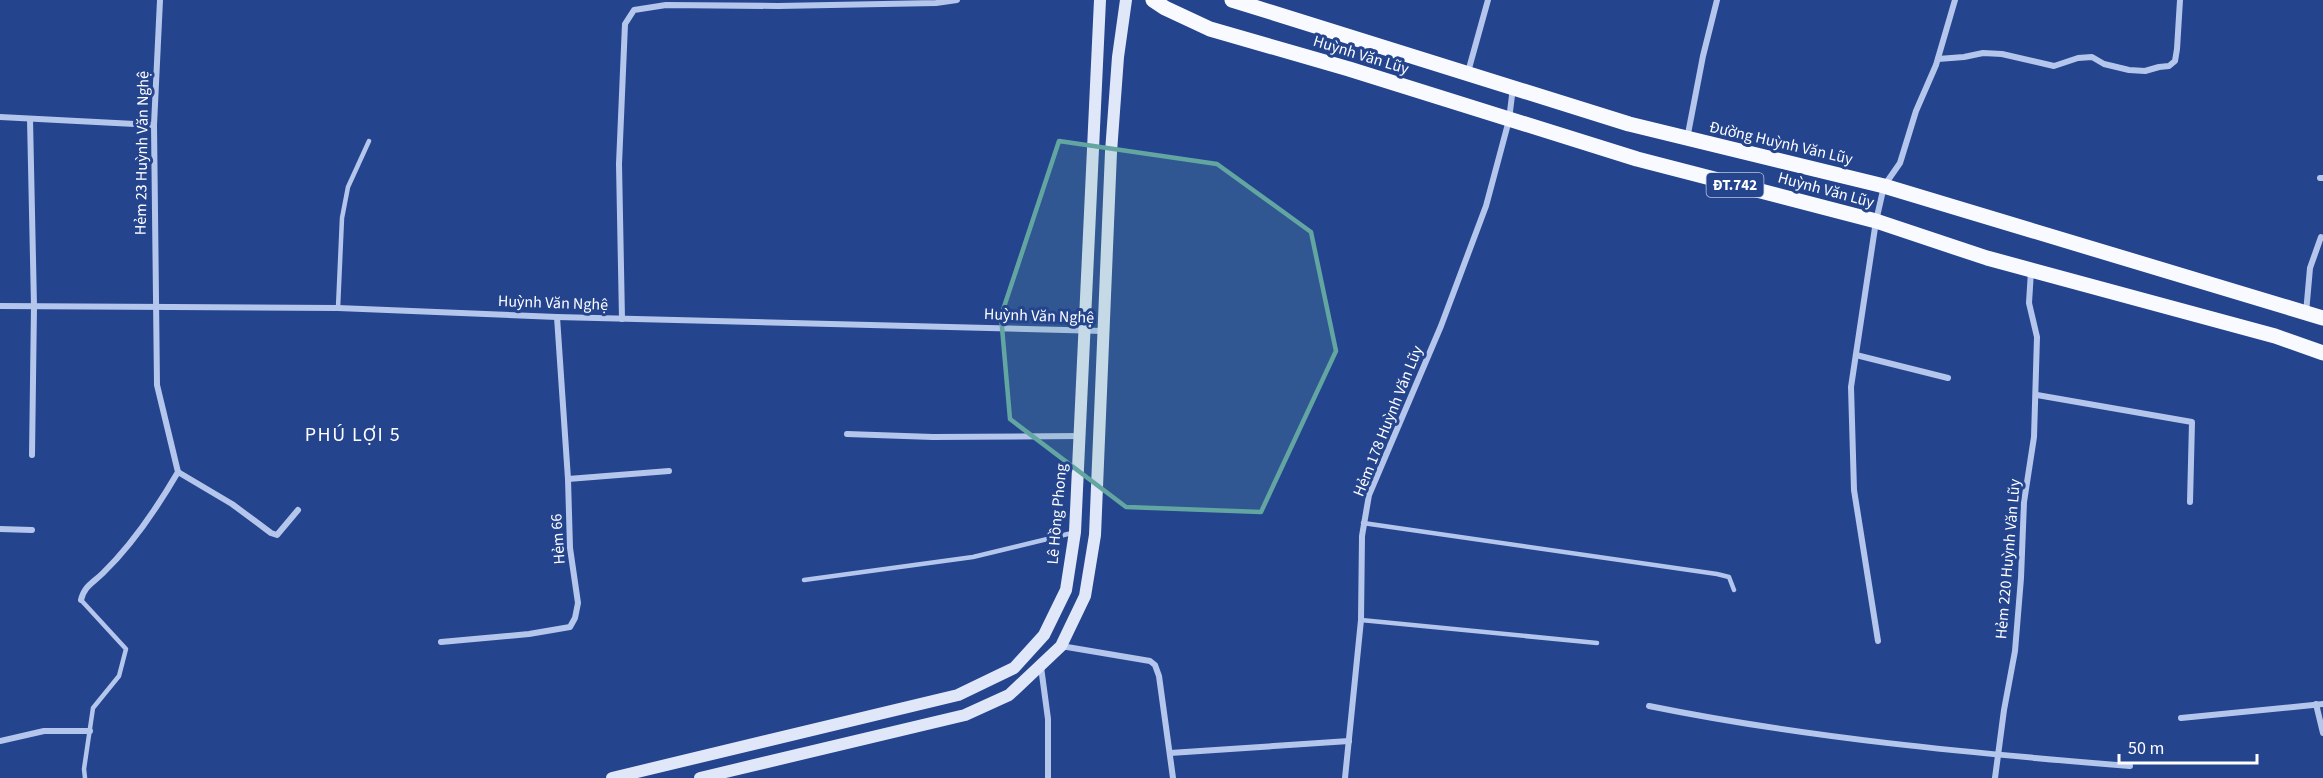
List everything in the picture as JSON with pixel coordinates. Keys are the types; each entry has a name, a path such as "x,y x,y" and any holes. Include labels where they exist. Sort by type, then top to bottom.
{"main road":[{"name":"Huỳnh Văn Lũy","path":"1153,0 1210,29 1349,69 1637,159 1876,221 2031,271 2275,336 2323,352"},
{"name":"Đường Huỳnh Văn Lũy","path":"1232,0 1629,124 1884,186 2323,318"}],"street":[{"name":"Hẻm 23 Huỳnh Văn Nghệ","path":"160,0 153,125 157,385 178,472"},
{"path":"622,319 619,164 625,24 634,10 666,5 778,6 936,3 957,0"},
{"name":"Lê Hồng Phong","path":"612,778 958,695 1014,668 1044,634 1066,590 1075,532 1100,0"},
{"path":"700,778 965,715 1009,695 1061,646 1085,596 1095,535 1111,152 1118,57 1126,0"},
{"path":"1468,72 1488,0"},
{"path":"1687,139 1703,56 1717,0"},
{"path":"1878,641 1854,490 1851,387 1876,221 1884,186 1900,163 1916,111 1938,59 1955,0"},
{"path":"1938,59 1983,53 2002,54 2054,66 2078,58 2092,57 2104,64 2129,70 2145,71 2169,66 2175,61 2180,0"},
{"name":"Hẻm 178 Huỳnh Văn Lũy","path":"1345,778 1361,620 1363,524 1369,495 1441,326 1486,206 1509,120 1513,87"},
{"path":"0,117 153,125"},
{"path":"30,119 34,306 32,455"},
{"path":"2306,313 2310,268 2321,237"},
{"name":"Hẻm 220 Huỳnh Văn Lũy","path":"1995,778 2014,651 2021,578 2024,502 2034,437 2037,395 2037,338 2029,303 2031,271"},
{"name":"Huỳnh Văn Nghệ","path":"0,306 338,308 557,317 1105,332"},
{"name":"Hẻm 66","path":"441,642 530,634 570,627 575,618 578,603 570,548 568,478 557,317"},
{"path":"1856,355 1948,378"},
{"path":"2037,395 2192,422 2190,502"},
{"path":"847,434 933,437 1079,436"},
{"path":"568,478 669,471"},
{"path":"81,600 83,589 104,573 154,513 178,472 232,504 277,535 298,510"},
{"path":"0,529 32,530"},
{"path":"1061,646 1150,661 1155,665 1160,676 1173,778"},
{"path":"1041,667 1048,719 1048,778"},
{"path":"2181,718 2319,704 2323,733"},
{"path":"1649,706 1713,719 1892,744 2130,766"},
{"path":"0,741 44,731 90,731"},
{"path":"1170,753 1349,741"}],"lane":[{"path":"338,308 342,218 348,187 369,141"},
{"path":"1363,524 1717,574 1729,577 1734,590"},
{"path":"804,580 973,557 1075,532"},
{"path":"81,600 126,649 119,676 93,708 84,769 85,778"},
{"path":"1361,620 1597,643"}],"highlighted area":[{"path":"1059,141 1217,164 1311,232 1336,351 1261,512 1126,507 1010,419 1001,316"}],"district":[{"name":"PHÚ LỢI 5","path":"353,435"}]}
